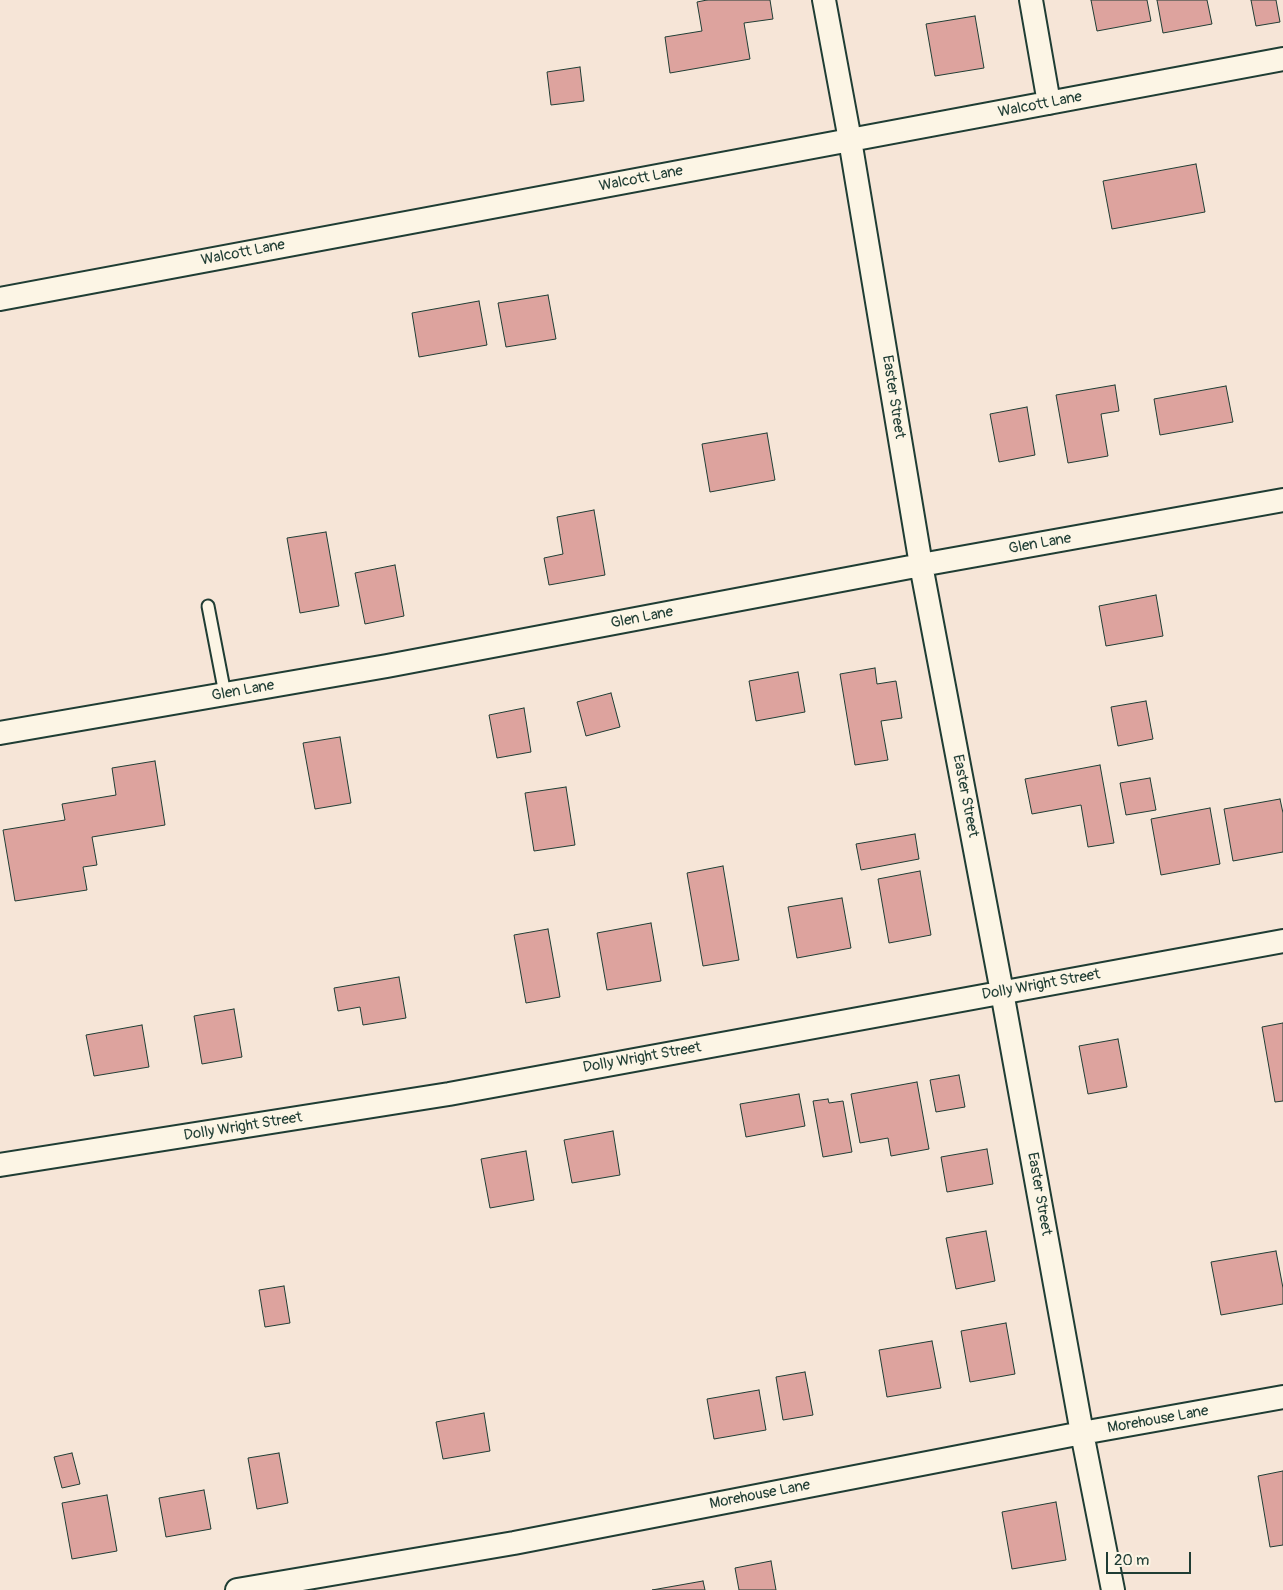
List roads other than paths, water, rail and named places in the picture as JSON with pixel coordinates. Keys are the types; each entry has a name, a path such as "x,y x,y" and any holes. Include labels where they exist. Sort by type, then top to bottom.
{"street":[{"name":"Easter Street","path":"824,0 850,140 921,565 1002,992 1082,1433 1113,1590"},
{"path":"1031,0 1049,103"},
{"name":"Walcott Lane","path":"0,298 1283,60"},
{"name":"Glen Lane","path":"0,733 387,666 921,565 1283,500"},
{"name":"Dolly Wright Street","path":"0,1165 449,1094 1283,940"},
{"name":"Morehouse Lane","path":"236,1590 514,1542 1082,1433 1283,1397"}],"lane":[{"path":"208,606 225,694"}]}
